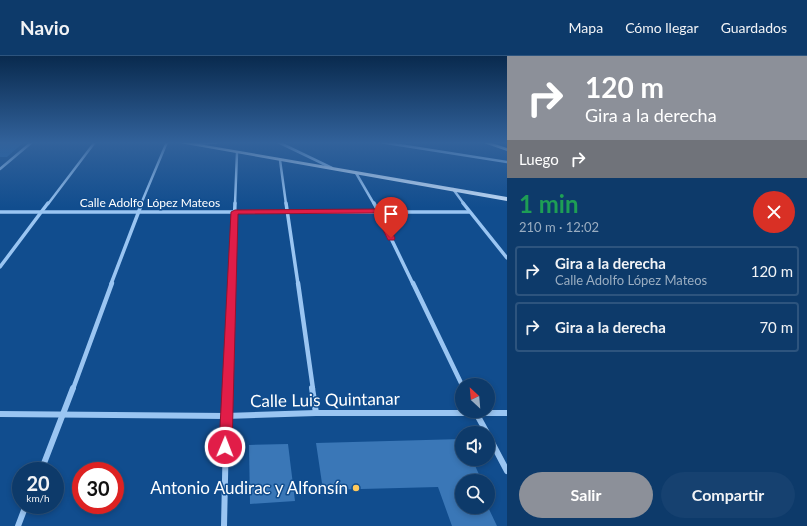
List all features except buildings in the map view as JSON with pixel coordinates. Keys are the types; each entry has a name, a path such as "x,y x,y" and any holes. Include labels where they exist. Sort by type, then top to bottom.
{"street":[{"path":"0,267 78,164"},
{"path":"45,462 64,414 138,212 158,164"},
{"path":"224,526 226,416 237,164"},
{"path":"281,164 316,413"},
{"path":"304,164 507,198"},
{"path":"324,164 335,169"},
{"path":"356,173 378,211 459,378"},
{"path":"453,189 469,212 507,258"},
{"name":"Calle Adolfo López Mateos","path":"0,212 469,212"},
{"name":"Calle Luis Quintanar","path":"0,414 226,416 316,413 455,412"},
{"name":"Calle Luis Quintanar","path":"495,413 507,413"},
{"path":"495,449 507,471"},
{"path":"18,526 23,514"}],"place":[{"name":"Antonio Audirac y Alfonsín","path":"356,488"}],"route":[{"path":"225,447 235,212 378,211 391,238"}]}
